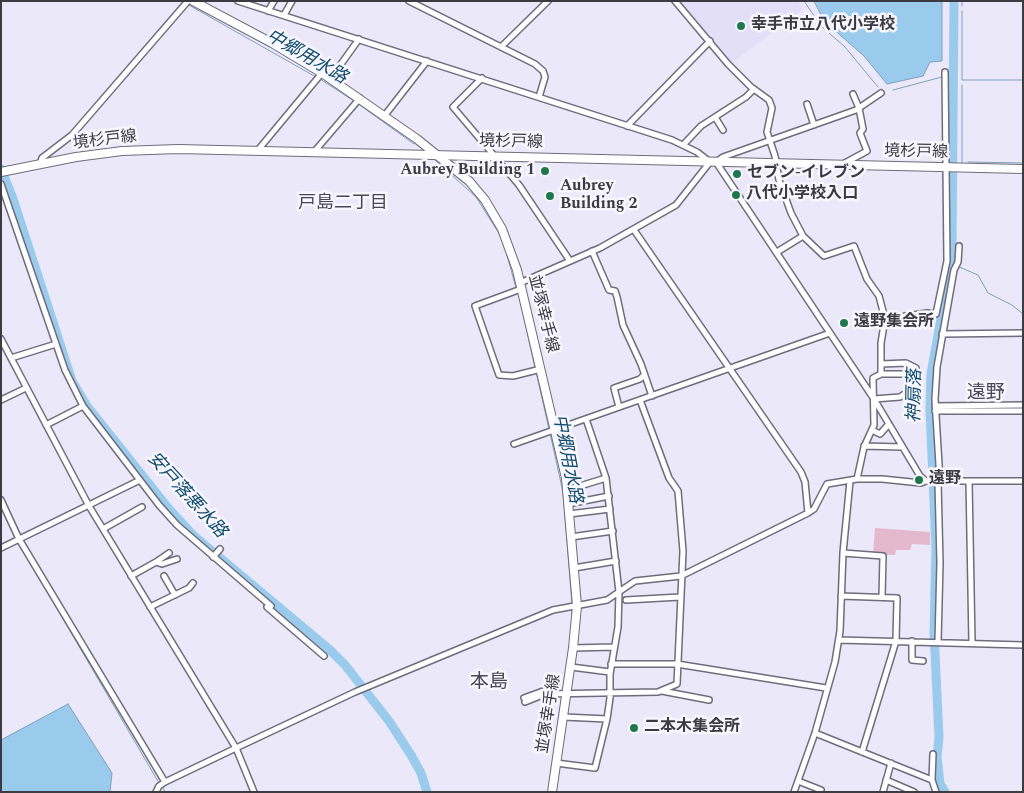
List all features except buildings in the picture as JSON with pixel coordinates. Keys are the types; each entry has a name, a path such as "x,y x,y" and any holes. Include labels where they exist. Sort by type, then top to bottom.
{"main road":[{"name":"並塚幸手線","path":"193,1 272,43 331,78 438,155 469,181 492,210 512,253 556,430 567,490 577,606 571,666 552,792"},
{"path":"411,154 417,148 417,140"},
{"name":"境杉戸線","path":"4,172 40,164 122,151 258,150 1023,169"}],"street":[{"path":"40,164 42,158 72,135 188,1"},
{"path":"238,1 427,60 684,144 713,162 777,252 874,399 918,472 926,480"},
{"path":"268,11 274,1"},
{"path":"284,15 292,1"},
{"path":"409,1 535,64 545,77 538,96"},
{"path":"501,47 548,1"},
{"path":"675,1 728,64 764,96 772,106 771,118 766,129 791,213 803,236 824,256 854,246 867,279 879,296 885,319 881,342 881,374"},
{"path":"331,78 359,39"},
{"path":"626,126 710,41"},
{"path":"384,115 427,60"},
{"path":"885,319 936,314 946,268 950,168 945,72"},
{"path":"258,150 322,73"},
{"path":"482,78 453,107 519,185 570,261"},
{"path":"684,144 702,126 746,97 754,89"},
{"path":"541,369 513,376 499,375 475,306 521,286 634,230 676,205 713,162 859,108 882,93"},
{"path":"841,165 868,151 860,133 863,129 859,108 853,94"},
{"path":"314,152 360,98"},
{"path":"807,104 814,125"},
{"path":"860,118 866,116"},
{"path":"714,118 723,130"},
{"path":"1,184 65,370 83,406 177,525 271,606 267,608 324,656"},
{"path":"634,230 804,477 808,513"},
{"path":"777,252 803,236"},
{"path":"938,642 940,563 939,481 935,409 937,367 954,270 958,262 959,246"},
{"path":"592,251 609,290 615,291 618,297 623,325 652,396"},
{"path":"946,268 954,270"},
{"path":"514,444 830,333"},
{"path":"942,334 1023,333"},
{"path":"1,340 88,506 236,748 254,792"},
{"path":"11,358 56,344"},
{"path":"874,399 900,397 916,386 916,368 906,363 881,364"},
{"path":"857,479 864,446 872,430 873,378 881,374 917,374"},
{"path":"619,407 614,388 640,379 644,375"},
{"path":"1,400 26,388"},
{"path":"640,400 669,478 678,491 683,551 677,684 660,691"},
{"path":"935,409 1023,405"},
{"path":"46,425 83,406"},
{"path":"935,409 1023,411"},
{"path":"556,762 595,768 607,719 619,592 606,478 586,419"},
{"path":"872,430 880,434 889,424"},
{"path":"864,446 902,447"},
{"path":"567,490 606,478"},
{"path":"156,792 159,786 165,782 369,686 553,610 607,600 635,581 681,576 808,513 814,508 827,484 857,479 882,479 921,483 926,480 1023,481"},
{"path":"1,548 140,480"},
{"path":"794,792 815,733 826,688 835,662 839,640 843,553 850,480"},
{"path":"970,481 972,643"},
{"path":"568,504 609,496"},
{"path":"1,500 19,539 165,782"},
{"path":"103,529 142,507"},
{"path":"569,514 610,509"},
{"path":"571,537 613,531"},
{"path":"213,557 220,549"},
{"path":"131,576 169,553"},
{"path":"843,553 883,556 882,597"},
{"path":"156,562 162,564 177,559"},
{"path":"574,568 616,561"},
{"path":"164,576 175,594"},
{"path":"150,606 193,583"},
{"path":"841,596 897,598 896,641 862,752"},
{"path":"626,600 680,597"},
{"path":"839,640 1023,645"},
{"path":"912,641 912,660 922,661"},
{"path":"573,648 614,647"},
{"path":"612,664 677,664 826,688"},
{"path":"571,666 610,672"},
{"path":"525,700 558,692 660,691 709,700"},
{"path":"564,717 607,719"},
{"path":"815,733 932,780"},
{"path":"933,754 932,780 936,792"},
{"path":"883,792 892,764"},
{"path":"886,780 914,792"},
{"path":"798,781 821,790"}],"shaded area":[{"name":"幸手市立八代小学校","path":"678,1 798,1 803,10 731,64"},
{"path":"875,528 930,532 930,545 912,544 910,550 896,550 895,555 873,554"}],"water":[{"path":"814,1 942,1 942,61 930,62 923,76 887,84 864,56 824,21"},
{"path":"68,704 112,773 110,792 1,792 1,740"}],"waterway":[{"path":"804,1 821,26 845,47 878,87"},
{"name":"神扇落","path":"945,792 940,784 937,757 939,737 934,632 936,549 930,409 931,374 951,263 954,1"},
{"path":"962,1 962,6"},
{"name":"中郷用水路","path":"187,4 316,77"},
{"path":"962,11 962,80 1023,80"},
{"path":"893,90 942,77"},
{"name":"中郷用水路","path":"320,79 354,101"},
{"path":"962,85 962,163"},
{"name":"中郷用水路","path":"357,103 414,144"},
{"name":"中郷用水路","path":"434,159 476,197 500,235"},
{"path":"968,162 1023,163"},
{"name":"安戸落悪水路","path":"1,169 12,196 72,381 87,406 169,509 194,536 330,650 345,665 389,721 411,755 421,773 427,792"},
{"name":"中郷用水路","path":"505,248 516,288"},
{"path":"957,266 978,275 988,293 1012,305 1023,314"},
{"name":"中郷用水路","path":"518,291 535,368"},
{"name":"中郷用水路","path":"536,372 549,429"},
{"name":"中郷用水路","path":"550,433 563,492 572,604"},
{"path":"18,542 159,783"},
{"name":"中郷用水路","path":"572,608 572,617"},
{"name":"中郷用水路","path":"563,691 570,641"},
{"name":"中郷用水路","path":"548,792 562,695"},
{"path":"162,786 165,792"}],"place":[{"name":"幸手市立八代小学校","path":"741,26"},
{"name":"Aubrey Building 1","path":"545,171"},
{"name":"セブン-イレブン","path":"737,174"},
{"name":"八代小学校入口","path":"736,195"},
{"name":"Aubrey Building 2","path":"550,196"},
{"name":"遠野集会所","path":"844,323"},
{"name":"遠野","path":"919,480"},
{"name":"二本木集会所","path":"634,728"}],"district":[{"name":"戸島二丁目","path":"343,204"},
{"name":"遠野","path":"986,394"},
{"name":"本島","path":"489,683"}]}
